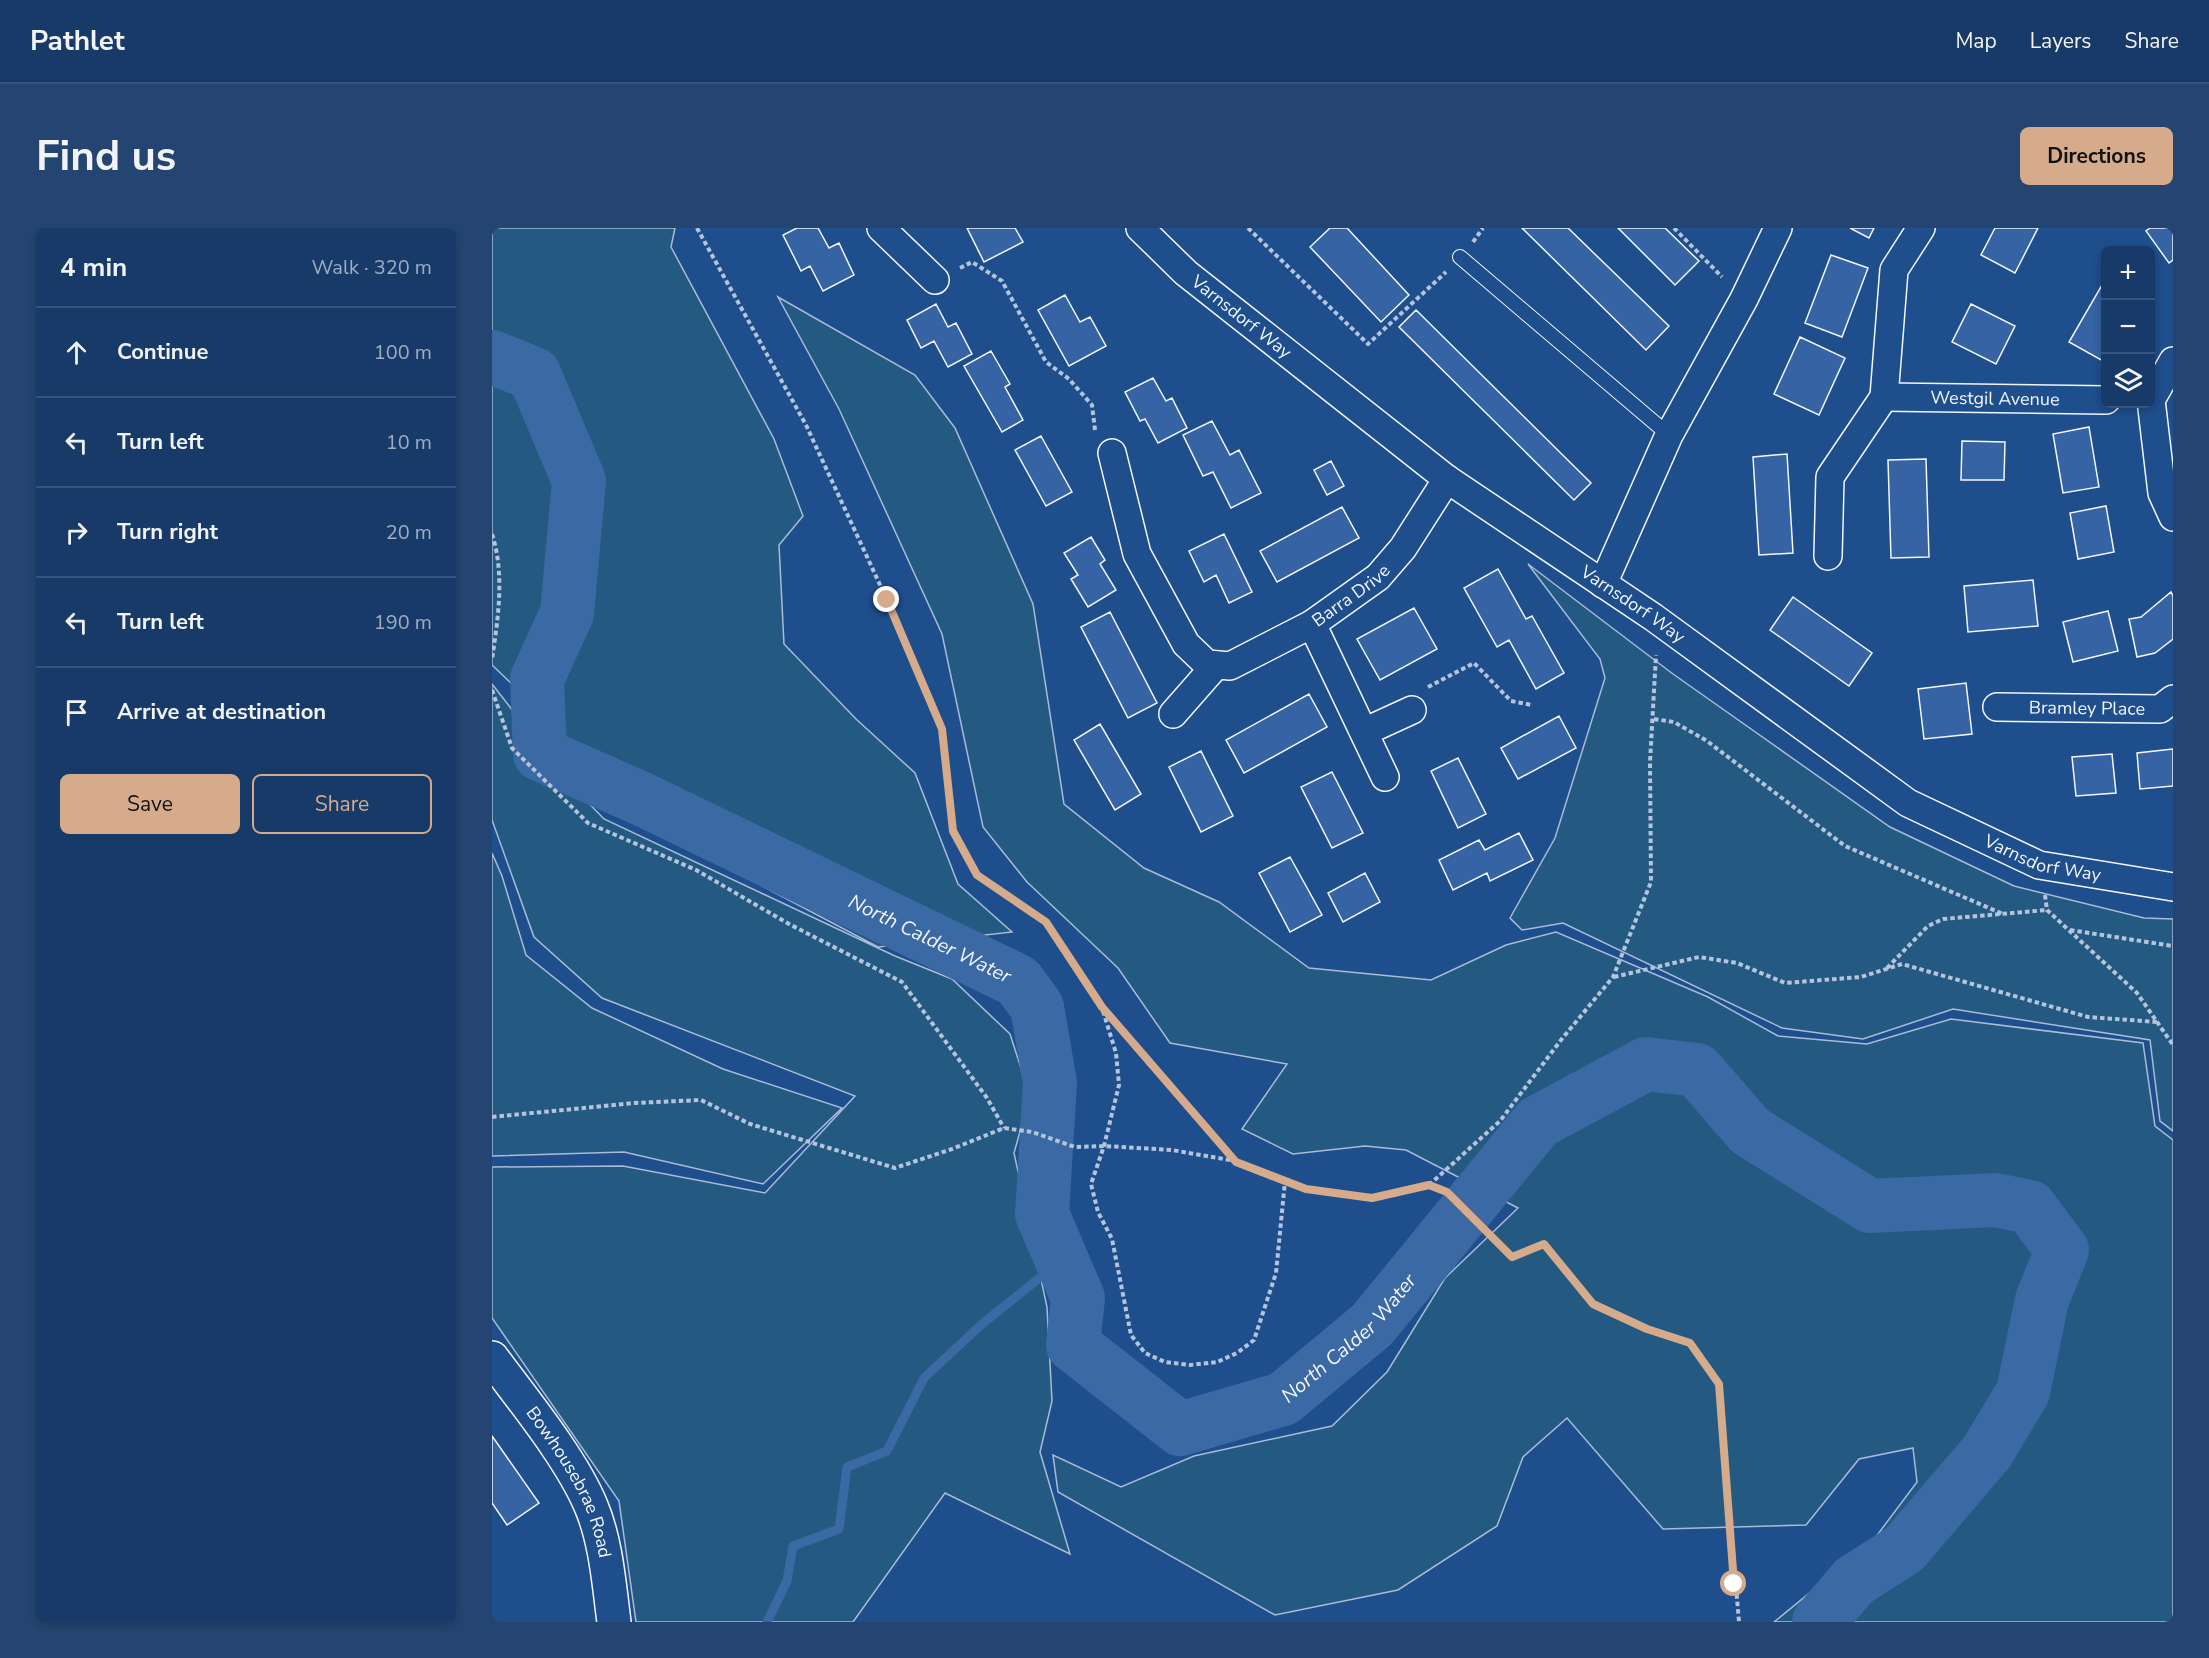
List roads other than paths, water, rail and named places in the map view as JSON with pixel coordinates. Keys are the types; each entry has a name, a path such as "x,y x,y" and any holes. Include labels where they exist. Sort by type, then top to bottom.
{"street":[{"path":"881,228 935,280"},
{"name":"Varnsdorf Way","path":"1140,228 1186,273 1447,480 1653,617 1908,803 2039,865 2155,886 2173,887"},
{"path":"1603,584 1670,435 1744,298 1778,228"},
{"path":"1828,556 1830,477 1884,397 1894,270 1921,228"},
{"path":"2173,361 2151,400 2162,493 2173,517"},
{"name":"Westgil Avenue","path":"1884,397 2101,400"},
{"path":"1112,453 1137,554 1186,644 1207,664 1216,665"},
{"name":"Barra Drive","path":"1216,665 1230,666 1312,624 1378,577 1403,548 1447,480"},
{"path":"1312,624 1385,777"},
{"path":"1173,714 1216,665"},
{"name":"Bramley Place","path":"1997,707 2160,709 2173,699"},
{"path":"1364,732 1412,710"},
{"name":"Bowhousebrae Road","path":"492,1358 561,1454 591,1506 606,1563 614,1622"}],"lane":[{"path":"1460,257 1670,435"}],"waterway":[{"name":"North Calder Water","path":"492,357 534,374 579,481 567,613 537,679 540,754 642,799 1018,981 1037,1007 1050,1083 1042,1214 1078,1298 1073,1345 1180,1429 1283,1399 1372,1325 1538,1122 1646,1064 1697,1070 1750,1131 1870,1206 1995,1200 2030,1207 2062,1250 2042,1300 2023,1392 1987,1452 1904,1549 1854,1581 1819,1622"},
{"path":"767,1622 787,1581 793,1546 839,1529 847,1467 887,1451 924,1378 982,1324 1062,1260"}]}
